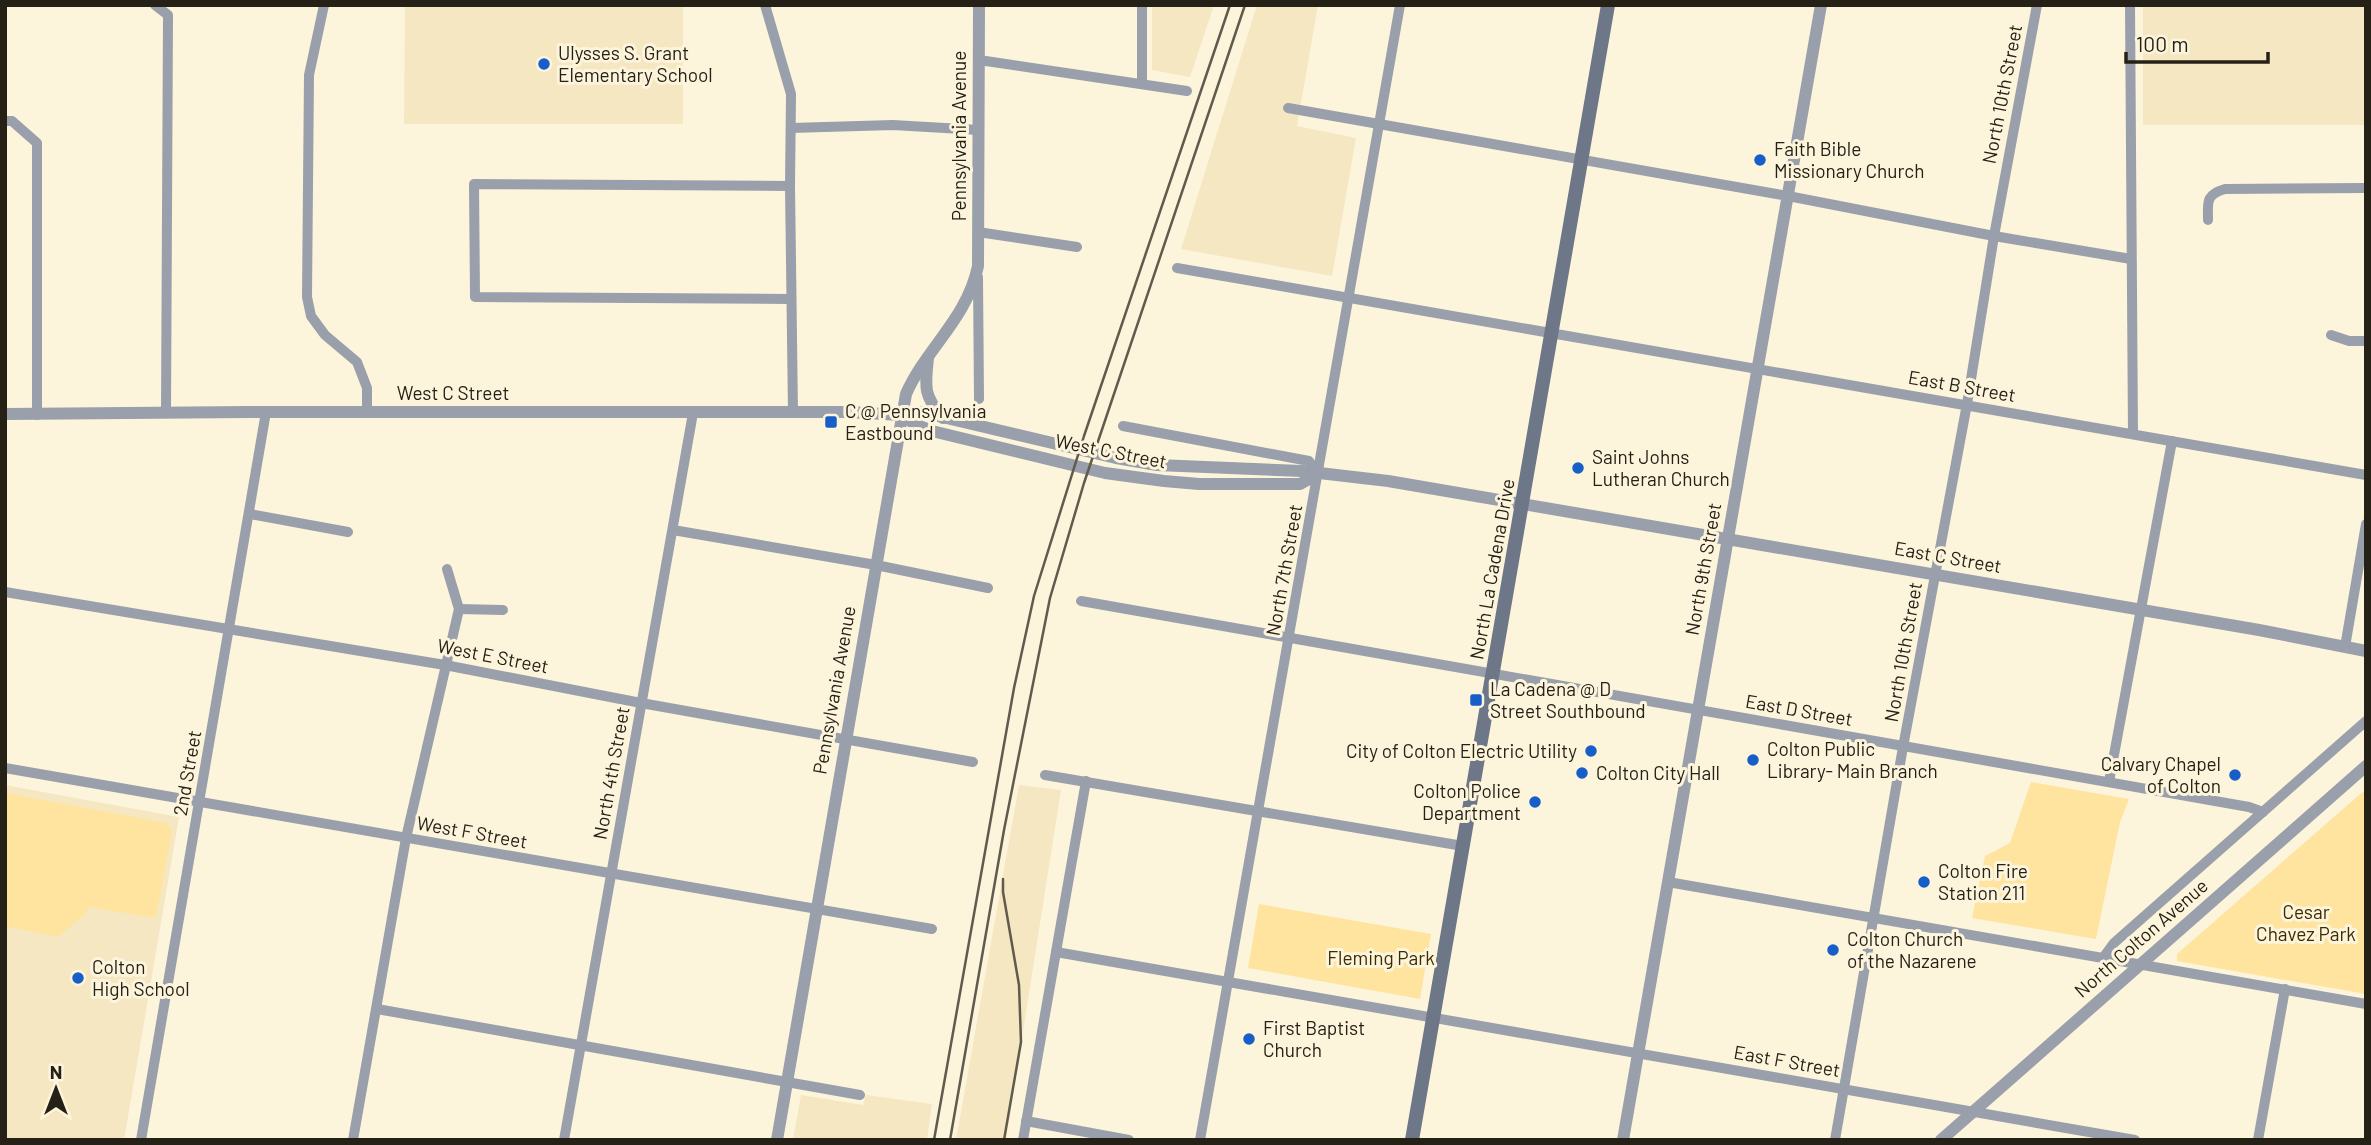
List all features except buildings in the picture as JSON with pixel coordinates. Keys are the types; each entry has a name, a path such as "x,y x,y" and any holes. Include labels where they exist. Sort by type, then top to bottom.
{"main road":[{"name":"North La Cadena Drive","path":"1412,1140 1608,5"}],"street":[{"path":"155,5 168,15 166,412"},
{"path":"324,5 309,75 307,297 311,316 326,335 357,362 367,388 367,412"},
{"path":"765,5 791,94 793,413"},
{"name":"Pennsylvania Avenue","path":"979,5 979,399"},
{"path":"1142,5 1142,84"},
{"name":"North 7th Street","path":"1199,1140 1400,5"},
{"name":"North 9th Street","path":"1623,1140 1821,5"},
{"name":"North 10th Street","path":"1835,1140 1903,747 1967,404 1993,236 2037,5"},
{"path":"2130,5 2133,434"},
{"path":"979,60 1187,90"},
{"path":"1288,108 2131,259"},
{"path":"5,121 12,121 37,143 37,415"},
{"path":"790,128 893,125 979,130"},
{"path":"790,186 474,184 475,297 791,299"},
{"path":"2208,220 2208,199 2213,193 2225,189 2366,188"},
{"path":"978,232 1077,247"},
{"name":"Pennsylvania Avenue","path":"777,1140 901,415 912,380 958,316 970,295 978,266"},
{"name":"East B Street","path":"1177,268 2366,475"},
{"path":"2331,335 2349,341 2366,341"},
{"path":"928,358 926,391 930,404 943,418"},
{"name":"2nd Street","path":"141,1140 266,412"},
{"name":"West C Street","path":"5,414 848,412 901,415 921,412 1157,465 1302,471 1378,480 1522,504"},
{"name":"North 4th Street","path":"564,1140 641,703 659,619 693,413"},
{"name":"West C Street","path":"901,415 932,430 1127,477 1199,484 1285,485 1300,484 1318,474"},
{"path":"1123,426 1309,461 1318,474"},
{"path":"2109,782 2172,442"},
{"name":"East C Street","path":"1522,504 2259,630 2366,651"},
{"path":"250,514 348,532"},
{"path":"2345,648 2366,524"},
{"path":"673,530 876,565 988,588"},
{"path":"353,1140 406,838 459,609 447,569"},
{"name":"West E Street","path":"5,592 445,665 973,762"},
{"name":"East D Street","path":"1081,601 2109,782 2249,807 2263,812"},
{"path":"459,609 503,610"},
{"name":"North Colton Avenue","path":"2103,958 2114,943 2366,721"},
{"name":"North Colton Avenue","path":"1941,1140 2366,766"},
{"name":"West F Street","path":"5,768 933,929"},
{"path":"1045,775 1463,846"},
{"path":"1023,1140 1086,781"},
{"path":"1668,882 2366,1004"},
{"path":"1056,952 1433,1017"},
{"path":"2259,1140 2285,989"},
{"path":"377,1009 860,1095"},
{"name":"East F Street","path":"1433,1017 2135,1140"},
{"path":"1026,1121 1129,1140"}],"shaded area":[{"name":"Ulysses S. Grant Elementary School","path":"405,5 683,5 683,124 404,124"},
{"path":"1152,5 1214,5 1190,77 1152,70"},
{"path":"1257,5 1318,5 1297,126 1356,138 1332,276 1181,249"},
{"path":"2143,5 2366,5 2366,125 2143,125"},
{"name":"Colton High School","path":"5,785 179,817 124,1140 5,1140"},
{"path":"1019,785 1061,790 1006,1140 956,1140"},
{"path":"801,1095 863,1105 866,1095 932,1104 927,1140 793,1140"}],"green space":[{"path":"2031,782 2129,799 2120,822 2096,939 1972,918 1985,856 2010,843"},
{"name":"Cesar Chavez Park","path":"2366,789 2366,994 2177,961 2177,954"},
{"path":"5,793 167,823 172,831 156,918 88,907 85,914 58,937 5,926"},
{"name":"Fleming Park","path":"1259,904 1431,934 1420,999 1248,968"}],"railway":[{"path":"934,1140 1014,688 1034,596 1084,436 1230,5"},
{"path":"950,1140 1004,830 1050,598 1084,483 1245,5"},
{"path":"1003,879 1019,985 1021,1042 1004,1140"}],"place":[{"name":"Ulysses S. Grant Elementary School","path":"544,64"},
{"name":"Faith Bible Missionary Church","path":"1760,160"},
{"name":"C @ Pennsylvania Eastbound","path":"831,422"},
{"name":"Saint Johns Lutheran Church","path":"1578,468"},
{"name":"La Cadena @ D Street Southbound","path":"1476,700"},
{"name":"City of Colton Electric Utility","path":"1591,751"},
{"name":"Colton Public Library- Main Branch","path":"1753,760"},
{"name":"Colton City Hall","path":"1582,773"},
{"name":"Calvary Chapel of Colton","path":"2235,775"},
{"name":"Colton Police Department","path":"1535,802"},
{"name":"Colton Fire Station 211","path":"1924,882"},
{"name":"Colton Church of the Nazarene","path":"1833,950"},
{"name":"Colton High School","path":"78,978"},
{"name":"First Baptist Church","path":"1249,1039"}]}
